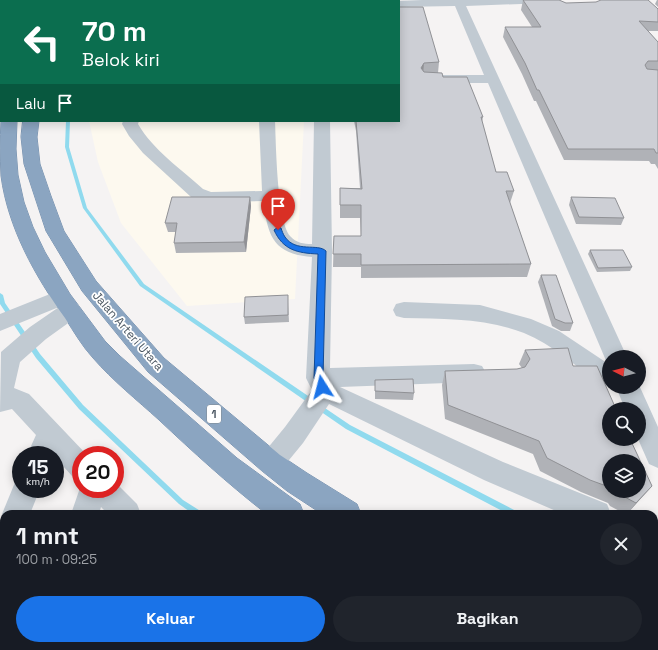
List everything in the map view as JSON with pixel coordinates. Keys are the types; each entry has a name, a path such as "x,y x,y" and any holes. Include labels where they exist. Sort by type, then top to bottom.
{"highway":[{"path":"9,122 6,140 8,169 15,205 28,240 65,304 103,354 206,448 267,498 284,510"},
{"name":"Jalan Arteri Utara","path":"31,122 29,137 32,164 42,196 55,231 88,286 156,365 271,462 297,482 341,510"}],"street":[{"path":"400,4 546,0"},
{"path":"459,2 612,350"},
{"path":"428,79 494,79"},
{"path":"131,122 130,124 135,133 149,150 196,193 210,197 271,196"},
{"path":"267,122 271,196 278,230 282,239 292,247 305,250 322,251"},
{"path":"271,462 294,435 320,390 322,122"},
{"path":"1,323 36,307 65,304"},
{"path":"0,399 9,358 38,333 65,304"},
{"path":"404,310 480,313 531,327 551,337 602,373"},
{"path":"320,390 495,372"},
{"path":"320,390 473,461 586,510"},
{"path":"0,402 15,398 20,401 44,444 72,461"},
{"path":"631,398 658,456"},
{"path":"18,510 22,498"},
{"path":"86,510 89,498"},
{"path":"112,498 123,510"}],"shaded area":[{"path":"89,122 304,122 295,299 187,306 121,223 98,162"}],"building":[{"path":"523,0 559,0 566,3 596,2 601,0 648,0 658,9 658,22 639,21 658,42 658,61 648,61 645,65 647,69 658,70 658,153 656,153 654,149 568,149 539,90 537,90 525,63 505,27 541,27"},
{"path":"400,7 423,7 439,62 424,63 421,68 424,72 442,73 443,77 467,77 483,117 481,117 496,172 507,172 514,191 506,191 531,264 361,265 361,254 333,254 334,236 361,236 361,205 340,205 340,188 362,189 356,122 400,122"},
{"path":"172,197 250,197 244,242 174,243 177,223 165,223"},
{"path":"571,197 615,198 624,218 579,217"},
{"path":"590,250 623,250 632,267 598,268"},
{"path":"541,275 556,275 573,323 565,323 555,319"},
{"path":"288,295 288,315 244,317 245,297"},
{"path":"568,348 573,366 597,366 602,377 602,394 609,394 613,402 602,402 602,446 633,446 637,454 602,454 602,484 590,480 547,458 539,441 448,405 445,371 517,369 525,367 530,359 525,350"},
{"path":"413,379 414,393 375,391 375,380"},
{"path":"646,473 652,486 646,492"},
{"path":"627,498 641,498 636,503"}],"waterway":[{"path":"68,122 67,147 85,208 142,285 312,402"},
{"path":"0,295 2,303 38,356 81,407 181,502 193,510"},
{"path":"319,407 348,427 507,510"}],"route":[{"path":"278,230 282,239 292,247 305,250 322,251 318,378 322,387"}]}
